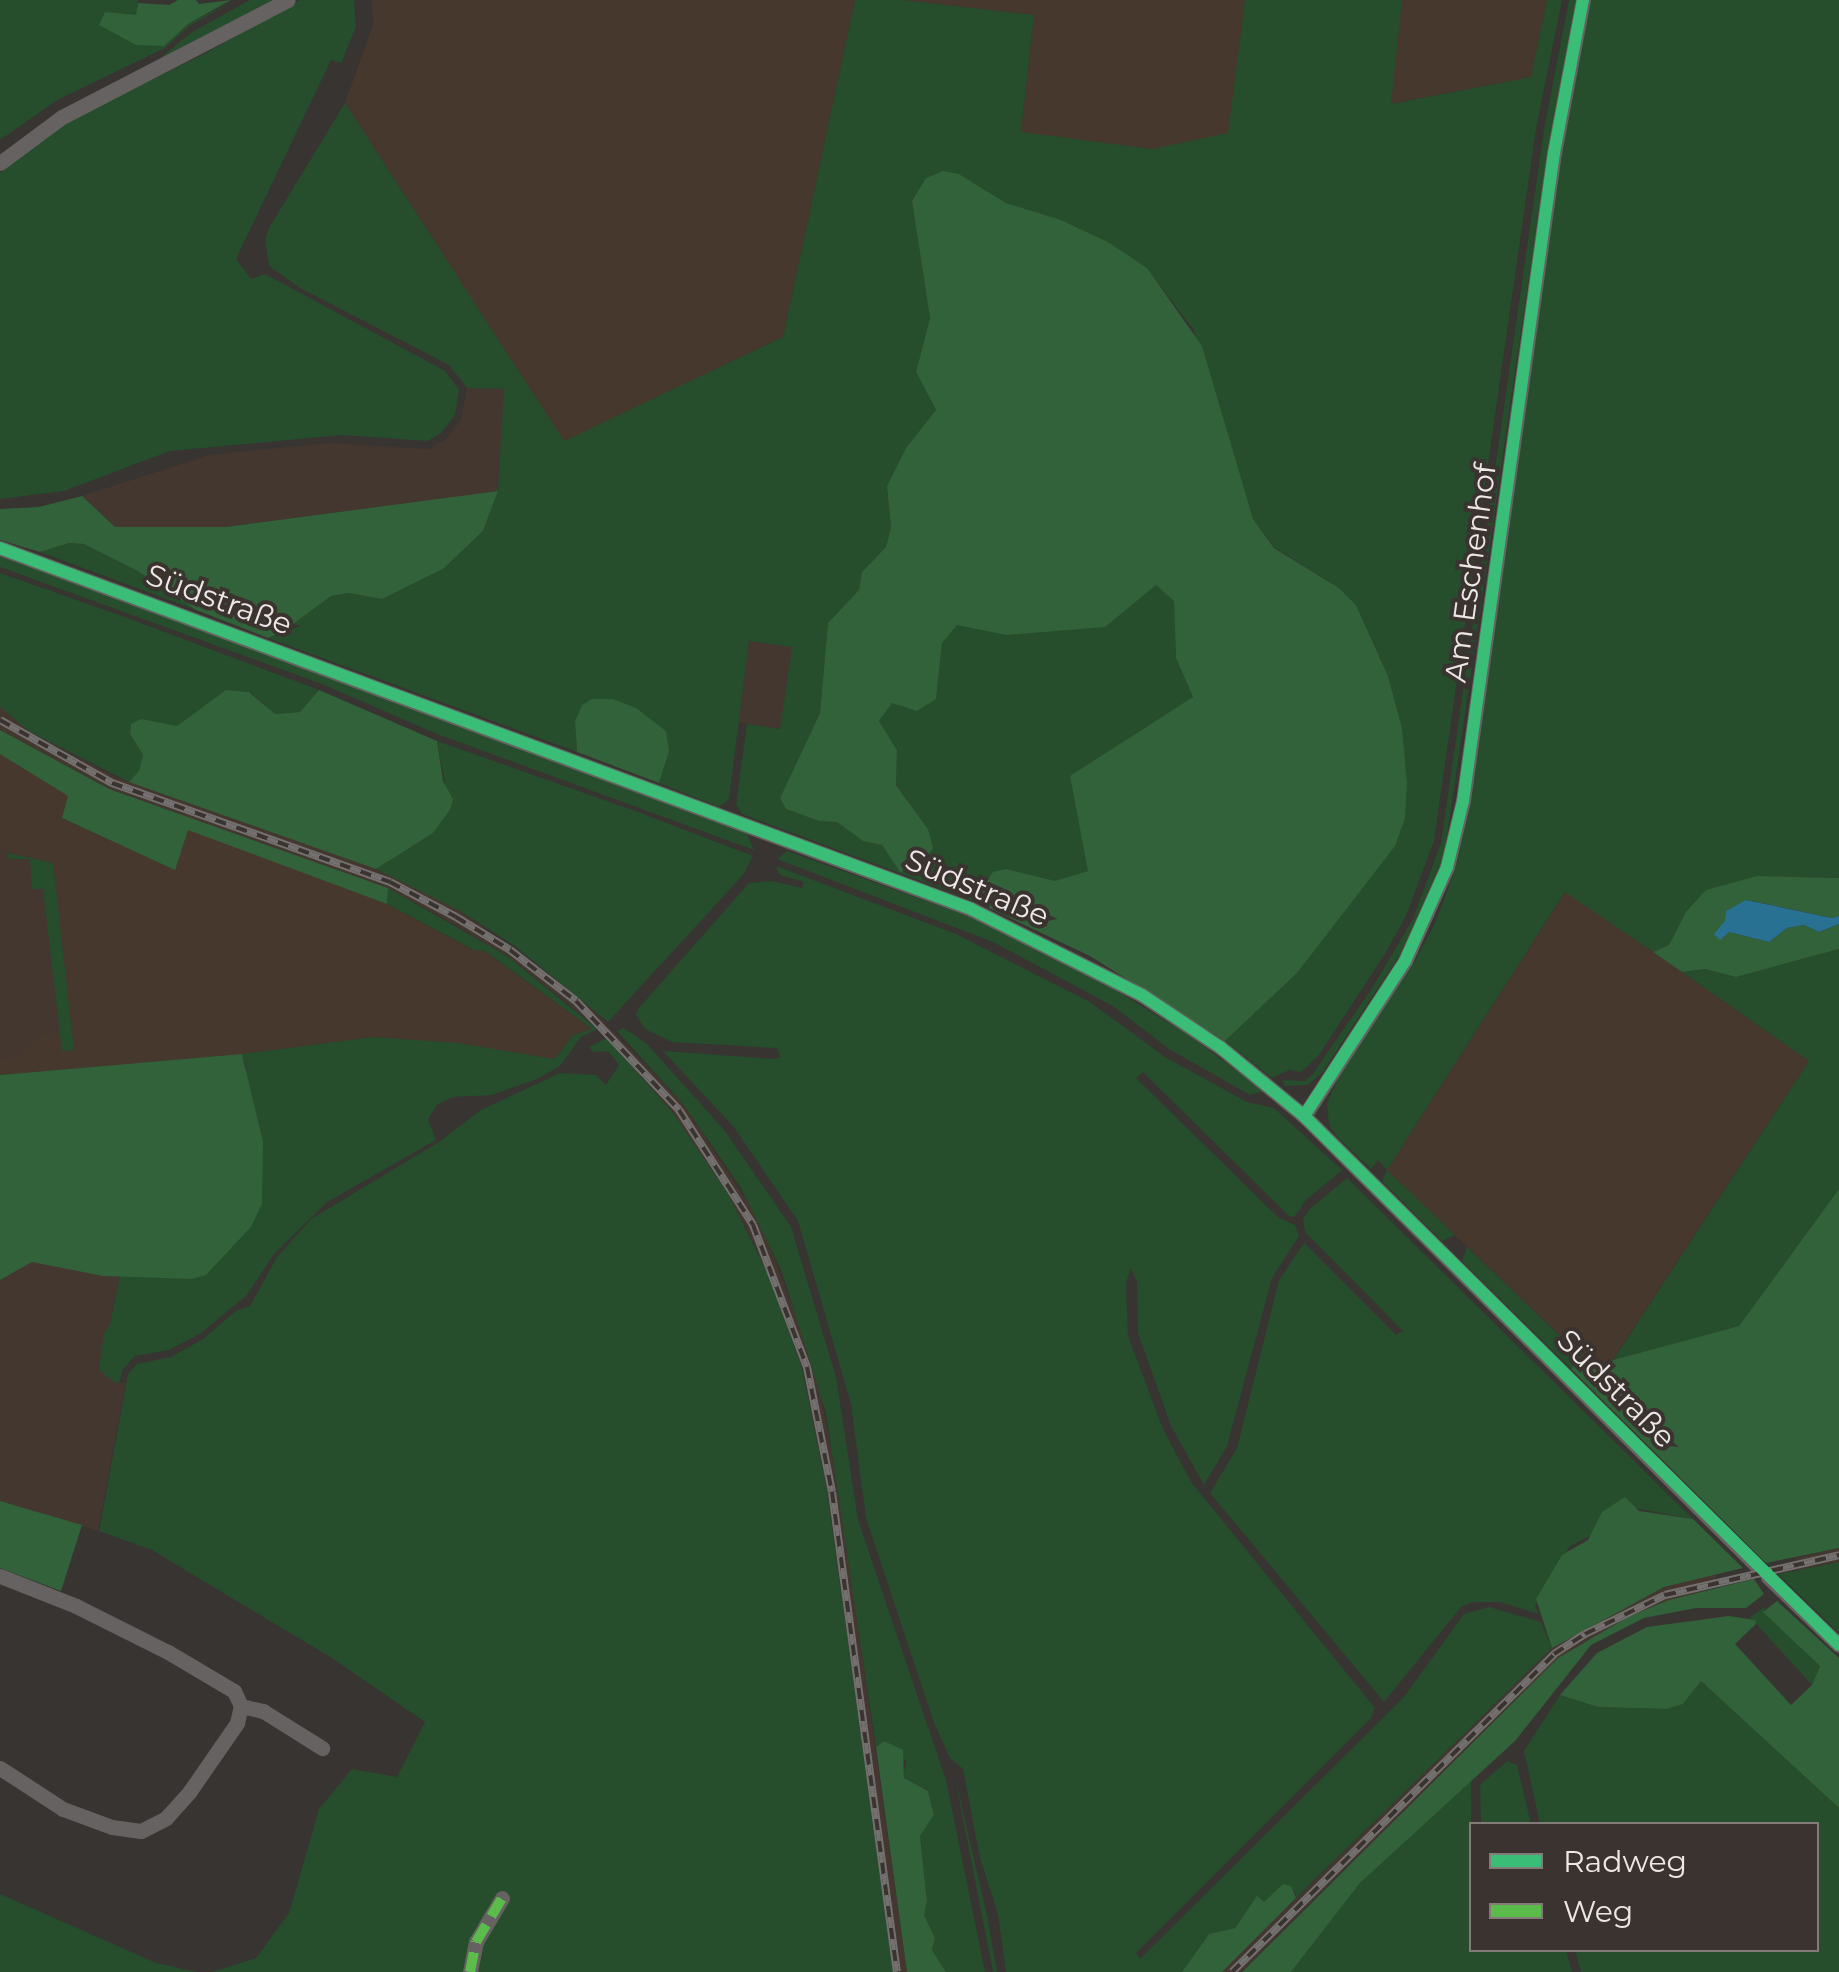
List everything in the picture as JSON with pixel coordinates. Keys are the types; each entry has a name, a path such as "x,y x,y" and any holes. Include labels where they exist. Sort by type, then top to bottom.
{"street":[{"path":"0,163 62,117 288,0"},
{"name":"Am Eschenhof","path":"1304,1116 1405,960 1427,919 1451,851 1466,783 1554,153 1583,0"},
{"name":"Südstraße","path":"0,548 971,909 1142,995 1220,1048 1304,1116 1839,1645"},
{"path":"0,1576 76,1606 168,1652 234,1691 241,1706 237,1723 190,1791 166,1818 141,1831 112,1827 63,1809 0,1768"},
{"path":"241,1706 262,1710 322,1748"},
{"path":"470,1972 476,1942 502,1898"}],"shaded area":[{"path":"372,0 855,0 783,337 564,442 345,103 373,25"},
{"path":"902,0 1547,0 1531,77 1152,149 1021,133 1034,15"},
{"path":"467,388 505,389 498,491 226,527 115,527 82,496 209,455 329,443 429,449 446,439 461,420"},
{"path":"749,640 793,647 780,729 736,722"},
{"path":"0,707 30,732 115,777 396,876 460,911 580,997 684,1105 760,1221 815,1365 839,1491 907,1972 894,1972 827,1491 802,1368 769,1276 746,1227 673,1113 607,1038 507,956 388,888 109,789 0,730"},
{"path":"0,754 68,796 63,819 174,869 188,829 387,904 473,950 484,951 592,1029 573,1035 555,1059 458,1044 373,1037 242,1054 0,1075"},
{"path":"0,849 53,863 72,1032 42,1034 15,1057 0,1059"},
{"path":"1566,891 1809,1061 1602,1376 1387,1170"},
{"path":"32,1262 120,1275 110,1325 114,1382 126,1383 98,1531 0,1501 0,1280"},
{"path":"1839,1548 1839,1562 1798,1570 1796,1558"},
{"path":"1715,1573 1718,1586 1628,1617 1558,1658 1241,1972 1222,1972 1552,1648 1621,1607 1665,1587"}],"green space":[{"path":"0,0 138,0 137,15 164,46 188,24 236,0 189,26 165,48 57,100 0,140"},
{"path":"178,0 196,0 199,4 231,0 188,24 164,46 136,45 99,25 105,12 136,15 138,3 169,5"},
{"path":"250,0 275,0 158,60 192,32"},
{"path":"300,0 354,0 356,27 341,63 331,60 236,259 251,279 265,274 445,371 459,390 455,415 441,433 427,441 342,435 170,451 64,491 0,499 0,173 65,122 206,53"},
{"path":"855,0 902,0 1034,15 1021,132 1152,149 1228,133 1245,0 1402,0 1391,104 1531,77 1547,0 1562,0 1536,129 1434,841 1406,916 1386,952 1319,1055 1301,1072 1289,1070 1272,1078 1225,1041 1297,973 1405,818 1402,728 1388,676 1356,605 1339,588 1274,547 1253,519 1193,329 1147,269 1108,242 1061,220 1006,203 959,174 912,201 930,318 916,372 936,410 906,448 887,486 891,528 886,547 862,572 859,590 828,624 820,713 780,798 786,809 819,821 837,822 863,841 882,845 902,872 928,829 896,784 897,750 879,721 892,702 936,699 942,642 958,624 1006,635 1155,584 1175,601 1176,658 1193,697 1088,871 1056,882 1005,869 993,873 974,901 742,814 736,805 747,724 780,729 792,647 749,641 729,799 719,807 659,783 669,752 575,721 577,752 268,638 284,631 331,596 349,593 382,599 443,569 483,531 498,491 504,389 467,388 449,365 300,288 269,266 265,239 269,228 345,103 564,441 783,337"},
{"path":"1569,0 1576,0 1547,154 1444,857 1400,955 1322,1073 1308,1085 1285,1086 1282,1080 1305,1081 1312,1075 1371,990 1413,919 1441,843 1544,130"},
{"path":"1590,0 1839,0 1839,878 1757,876 1676,932 1669,945 1653,952 1565,892 1387,1170 1378,1160 1371,1169 1337,1137 1329,1125 1327,1103 1342,1070 1414,963 1435,923 1455,870 1471,803 1561,155"},
{"path":"943,171 959,174 1006,203 1061,220 1108,242 1147,268 1202,346 1253,519 1274,548 1339,588 1356,605 1388,676 1402,728 1407,784 1405,818 1395,846 1297,973 1225,1041 1090,956 974,901 993,872 1006,869 1055,881 1088,871 1070,776 1193,697 1176,658 1174,601 1156,585 1105,627 1006,635 957,625 942,643 936,699 917,711 892,703 879,721 897,750 896,785 928,829 933,848 929,854 914,856 901,873 882,845 863,841 837,822 819,821 786,809 780,798 820,713 828,623 859,590 862,572 886,547 891,527 887,486 906,448 936,410 916,372 930,318 912,201 926,178"},
{"path":"498,491 483,531 443,569 382,599 349,593 331,596 284,631 268,638 196,610 136,570 84,544 69,543 40,552 0,540 0,509 39,507 82,496 115,527 226,527"},
{"path":"69,543 84,544 136,570 196,610 40,552"},
{"path":"0,556 746,831 754,850 437,734 322,684 0,567"},
{"path":"0,573 319,690 300,712 275,714 250,692 227,690 177,727 141,720 131,725 130,734 143,755 139,772 129,782 30,732 0,707"},
{"path":"226,690 249,692 275,714 300,712 319,690 437,741 443,781 453,799 450,810 433,833 376,869 129,782 139,771 143,755 130,734 131,724 141,719 177,726"},
{"path":"592,699 613,699 636,708 666,731 669,752 659,783 577,752 575,721 582,705"},
{"path":"0,730 109,789 388,888 387,904 188,830 175,870 62,818 68,796 0,754"},
{"path":"437,741 753,856 743,875 608,1022 515,946 460,911 376,869 433,833 450,810"},
{"path":"0,851 53,863 74,1050 62,1051 43,889 32,889 30,859 8,859 8,853"},
{"path":"787,851 968,916 1081,969 1189,1035 1264,1091 1250,1095 1169,1049 1113,1006 993,942 777,859"},
{"path":"776,866 956,934 1090,1002 1165,1057 1247,1102 1274,1108 1342,1170 1305,1201 1294,1217 1289,1216 1143,1072 1136,1078 1279,1218 1295,1225 1299,1236 1272,1278 1227,1446 1204,1485 1171,1426 1138,1333 1137,1282 1131,1268 1126,1283 1128,1336 1163,1429 1191,1482 1375,1708 1371,1718 1136,1953 1140,1959 1404,1697 1464,1614 1489,1607 1541,1622 1552,1648 1296,1898 1295,1891 1264,1903 1257,1897 1235,1928 1209,1934 1182,1972 1006,1972 998,1914 980,1858 963,1769 950,1758 934,1723 866,1518 851,1404 798,1221 733,1126 663,1051 774,1059 780,1057 777,1048 672,1042 645,1029 636,1015 749,883 772,881 802,888 804,882 780,875"},
{"path":"1757,876 1839,878 1839,916 1832,918 1747,900 1729,932 1769,942 1787,928 1804,925 1819,932 1839,924 1839,949 1736,977 1705,969 1682,972 1653,952 1669,945 1686,912 1706,890"},
{"path":"388,888 507,956 597,1029 581,1037 560,1066 537,1079 492,1095 452,1097 437,1105 428,1119 436,1140 327,1202 274,1254 247,1295 201,1333 169,1350 135,1356 123,1369 119,1383 114,1382 99,1370 104,1333 110,1325 120,1275 192,1279 206,1275 247,1069 242,1054 373,1037 458,1043 555,1059 573,1035 592,1029 485,951 474,950 387,904"},
{"path":"1839,949 1839,1189 1739,1326 1613,1360 1809,1061 1682,972 1705,969 1736,977"},
{"path":"624,1028 647,1044 725,1131 791,1227 836,1377 858,1520 946,1780 985,1972 946,1972 932,1950 935,1938 924,1915 927,1900 920,1836 934,1815 928,1790 903,1778 906,1761 884,1741 876,1747 826,1413 782,1272 741,1188 684,1105 617,1031"},
{"path":"607,1038 673,1113 728,1194 769,1276 802,1368 827,1491 894,1972 212,1972 256,1958 289,1913 319,1809 352,1769 397,1777 425,1722 332,1658 152,1550 99,1531 128,1374 137,1364 171,1357 203,1339 236,1311 250,1306 277,1257 311,1219 439,1142 481,1110 560,1073 596,1075 606,1085 619,1065 608,1051 593,1052 589,1047"},
{"path":"242,1054 263,1142 262,1204 251,1227 206,1275 192,1279 103,1276 32,1262 0,1280 0,1075"},
{"path":"1387,1170 1455,1235 1442,1241 1382,1181"},
{"path":"1347,1178 1693,1519 1634,1508 1602,1512 1594,1534 1570,1546 1535,1606 1539,1614 1500,1602 1472,1602 1461,1607 1384,1702 1210,1493 1237,1448 1279,1280 1304,1243 1396,1335 1403,1331 1305,1232 1303,1219 1310,1209"},
{"path":"1839,1189 1839,1548 1766,1563 1571,1369 1582,1357 1602,1376 1613,1360 1739,1326"},
{"path":"1467,1247 1582,1357 1571,1369 1462,1261"},
{"path":"1625,1497 1639,1511 1693,1519 1743,1568 1664,1587 1552,1648 1536,1599 1562,1555 1588,1540 1602,1512"},
{"path":"0,1501 82,1525 61,1591 0,1568"},
{"path":"1839,1562 1839,1633 1778,1574"},
{"path":"1754,1579 1764,1594 1746,1608 1696,1608 1644,1618 1591,1645 1515,1741 1360,1883 1291,1972 1242,1972 1558,1658 1628,1617 1669,1600"},
{"path":"1777,1601 1839,1658 1839,1808 1701,1681 1683,1704 1667,1709 1598,1707 1560,1695 1597,1653 1647,1627 1729,1616 1755,1620 1756,1624 1735,1644 1791,1705 1812,1685 1820,1666 1763,1612"},
{"path":"1766,1606 1764,1612 1820,1666 1812,1685 1750,1617"},
{"path":"1701,1681 1839,1808 1839,1972 1581,1972 1576,1952 1819,1952 1819,1822 1540,1822 1524,1751 1560,1695 1598,1707 1667,1709 1683,1704"},
{"path":"884,1741 903,1750 904,1778 928,1791 934,1815 920,1836 927,1901 924,1915 935,1938 932,1950 946,1972 907,1972 876,1747"},
{"path":"1507,1761 1517,1765 1531,1822 1481,1822 1480,1785"},
{"path":"954,1773 987,1915 997,1972 993,1972"},
{"path":"1471,1781 1469,1952 1567,1952 1572,1972 1291,1972 1360,1883"},
{"path":"1283,1884 1291,1886 1296,1898 1222,1972 1182,1972 1209,1934 1235,1928 1257,1896 1264,1902"},
{"path":"0,1894 156,1963 197,1972 0,1972"}],"water":[{"path":"1746,900 1832,918 1839,916 1839,924 1819,932 1804,925 1787,928 1769,942 1729,932 1720,940 1714,934 1725,921 1726,911"}],"railway":[{"path":"0,720 112,783 390,882 456,917 510,950 576,1001 679,1110 753,1225 807,1367 832,1492 897,1972"},
{"path":"1232,1972 1554,1654 1585,1634 1665,1595 1839,1555"}],"marked path":[{"path":"470,1972 476,1942 502,1898"}],"cycle path":[{"path":"1304,1116 1405,961 1447,867 1463,801 1554,153 1583,0"},
{"path":"0,548 971,909 1142,995 1220,1047 1304,1116 1839,1645"}]}
